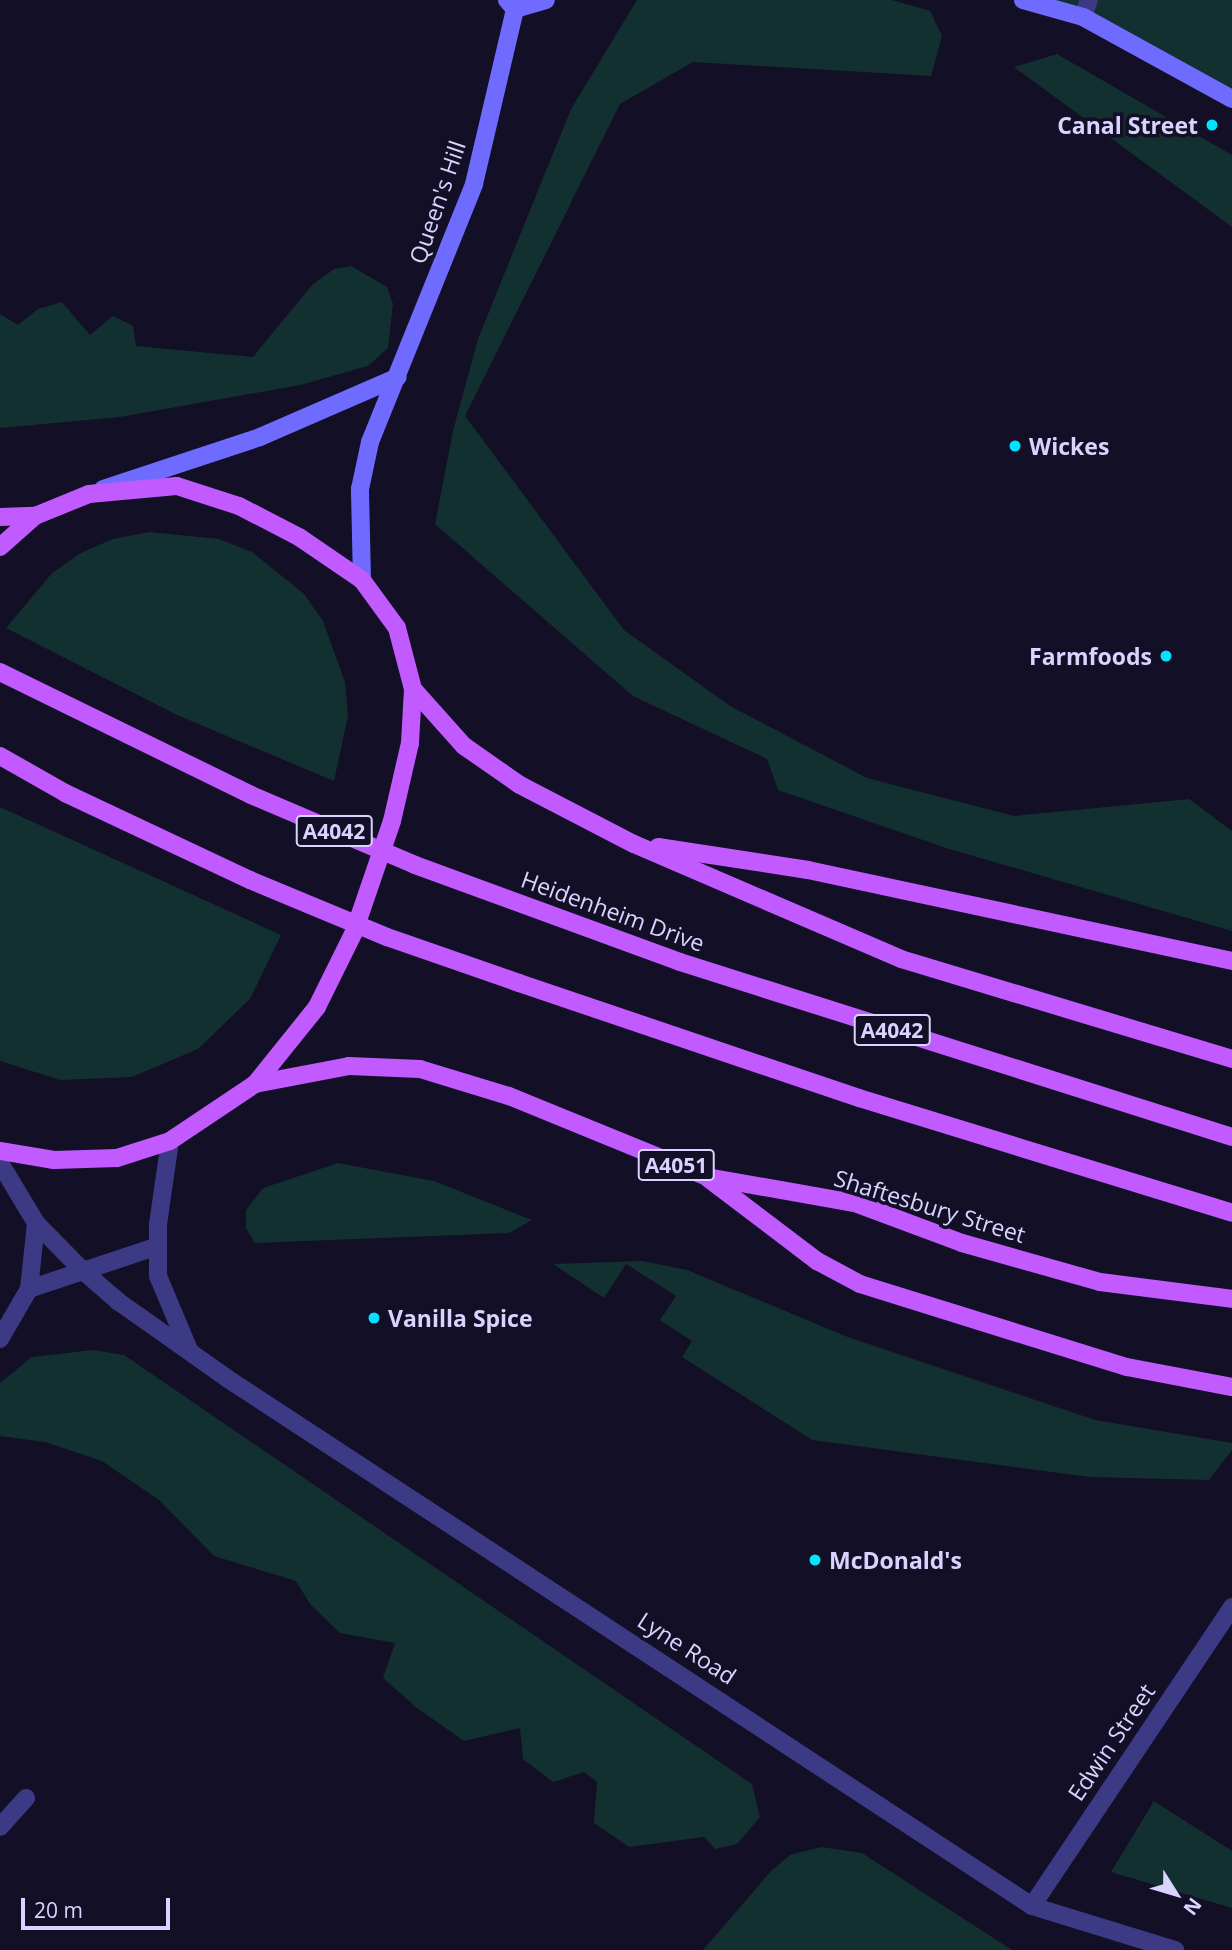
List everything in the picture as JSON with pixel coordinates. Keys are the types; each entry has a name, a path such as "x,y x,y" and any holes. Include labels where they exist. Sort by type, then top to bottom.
{"main road":[{"path":"511,4 546,0"},
{"path":"1023,0 1086,8 1232,99"},
{"name":"Queen's Hill","path":"362,580 360,489 370,442 474,184 511,4"},
{"path":"89,494 260,437 398,377"},
{"name":"A4042","path":"0,547 35,516 89,494 177,486 239,506 299,537 362,580 397,628 413,689 410,743 392,821 354,932 317,1007 255,1084 170,1141 117,1158 54,1160 0,1151"},
{"name":"A4042","path":"0,517 35,516"},
{"name":"Heidenheim Drive","path":"0,672 251,795 415,865 680,962 1232,1137"},
{"name":"A4042","path":"413,689 464,746 520,785 634,844 901,959 1232,1059"},
{"path":"0,756 65,793 238,874 387,937 859,1098 1232,1213"},
{"path":"634,844 808,870 1232,961"},
{"name":"Shaftesbury Street","path":"255,1084 349,1066 420,1069 509,1096 707,1177 855,1203 962,1243 1100,1282 1232,1298"},
{"path":"707,1177 817,1261 860,1284 1127,1367 1232,1387"}],"street":[{"path":"170,1141 158,1246 158,1276 189,1350"},
{"name":"Lyne Road","path":"0,1163 36,1223 82,1270 189,1350 1032,1906 1175,1950"},
{"path":"0,1339 29,1289 36,1223"},
{"path":"29,1289 158,1246"},
{"name":"Edwin Street","path":"1032,1906 1232,1607"},
{"path":"0,1827 26,1798"}],"green space":[{"path":"637,0 892,0 930,11 942,36 931,76 693,62 620,104 465,416 624,630 730,706 867,778 1014,816 1189,799 1232,831 1232,931 946,848 778,790 767,759 633,696 435,524 453,431 478,339 571,109"},
{"path":"1023,0 1232,0 1232,99 1171,64"},
{"path":"1057,54 1232,155 1232,227 1014,67"},
{"path":"351,266 387,287 393,304 388,348 368,366 300,385 120,417 0,428 0,314 18,325 38,309 62,302 90,335 113,316 133,326 136,346 253,357 312,285 334,269"},
{"path":"149,532 219,539 252,552 304,594 323,621 345,682 348,716 334,781 177,715 6,628 52,573 81,553 113,539"},
{"path":"0,807 281,935 250,999 198,1049 132,1077 60,1080 0,1061"},
{"path":"338,1163 434,1181 532,1220 509,1233 255,1243 246,1228 246,1210 263,1188"},
{"path":"642,1261 687,1270 845,1336 1095,1420 1232,1443 1232,1450 1209,1480 1090,1477 812,1440 682,1357 692,1341 660,1320 676,1296 626,1264 604,1298 553,1264"},
{"path":"93,1350 124,1355 752,1784 760,1817 737,1844 715,1849 704,1837 629,1847 594,1823 597,1782 584,1772 553,1782 523,1759 520,1728 464,1741 417,1708 383,1678 395,1643 340,1633 310,1604 296,1581 214,1556 159,1500 102,1461 45,1442 0,1436 0,1383 32,1357"},
{"path":"1154,1801 1232,1851 1232,1908 1111,1872"},
{"path":"821,1847 862,1853 1012,1950 703,1950 772,1870 790,1855"}],"place":[{"name":"Canal Street","path":"1212,125"},
{"name":"Wickes","path":"1015,446"},
{"name":"Farmfoods","path":"1166,656"},
{"name":"Vanilla Spice","path":"374,1318"},
{"name":"McDonald's","path":"815,1560"}]}
